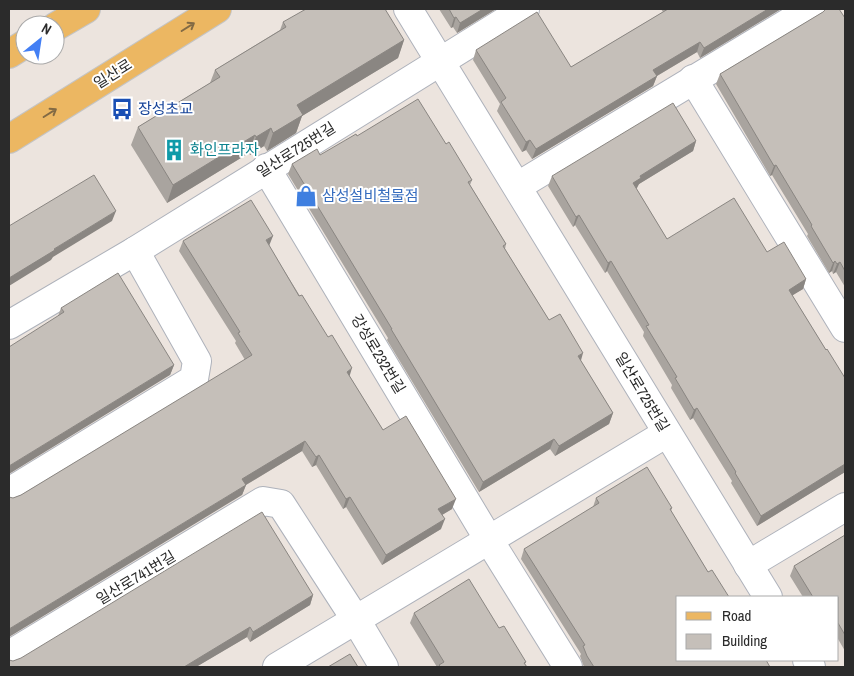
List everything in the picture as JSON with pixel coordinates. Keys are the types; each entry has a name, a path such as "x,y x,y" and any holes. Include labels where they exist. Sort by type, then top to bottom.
{"main road":[{"path":"65,21 86,9"},
{"name":"일산로","path":"9,139 218,9"}],"street":[{"name":"일산로725번길","path":"408,9 767,596"},
{"name":"일산로725번길","path":"145,245 266,168 525,9"},
{"path":"518,186 811,9"},
{"path":"693,79 845,328"},
{"name":"강성로232번길","path":"266,168 489,540 568,667"},
{"path":"9,325 145,245 196,361 194,379 9,492"},
{"path":"277,667 667,433"},
{"name":"일산로741번길","path":"9,655 263,500 281,504 356,620"},
{"path":"748,565 845,506"},
{"path":"356,620 384,667"}],"building":[{"path":"306,9 385,9 404,40 297,105 303,115 273,133 271,128 256,137 255,135 173,185 138,127 220,77 215,70 286,27 283,22"},
{"path":"449,9 483,9 460,23 456,17 454,18"},
{"path":"668,9 768,9 704,48 700,42 653,70 657,76 536,149 530,140 526,142 501,102 506,98 476,50 537,12 571,67"},
{"path":"826,9 839,9 845,18 845,271 840,262 837,264 835,261 833,263 720,74"},
{"path":"418,99 446,144 449,142 472,180 468,182 506,244 503,246 549,320 560,314 583,353 578,356 613,413 559,446 554,439 483,482 292,164 317,149 320,155 356,134 357,136"},
{"path":"673,103 696,141 640,176 641,178 633,183 667,239 734,198 767,252 784,242 806,279 789,290 845,378 845,464 761,516 697,408 694,410 675,378 677,377 646,326 649,325 611,261 608,263 579,215 576,217 552,176"},
{"path":"94,175 116,211 9,278 9,226"},
{"path":"251,200 273,236 266,240 299,296 302,295 328,337 332,335 352,368 347,372 383,430 406,416 456,499 438,509 445,519 386,555 350,497 346,499 319,455 316,457 305,441 242,479 246,485 9,629 9,497 13,498 21,495 252,355 238,333 240,332 183,241"},
{"path":"118,273 174,365 9,466 9,347 64,312 61,308"},
{"path":"647,467 708,572 712,570 728,596 676,596 676,661 767,661 770,667 594,667 587,656 583,646 585,645 524,549 599,503 596,498"},
{"path":"262,512 313,595 253,632 250,627 184,667 9,667 9,660 13,661 21,658"},
{"path":"845,535 845,635 839,625 839,596 812,596 794,566"},
{"path":"469,579 499,628 504,626 526,662 524,663 527,667 441,667 439,665 444,662 414,613"},
{"path":"350,654 358,667 328,667"}],"place":[{"name":"장성초교","path":"122,109"},
{"name":"화인프라자","path":"174,150"},
{"name":"삼성설비철물점","path":"306,196"}]}
